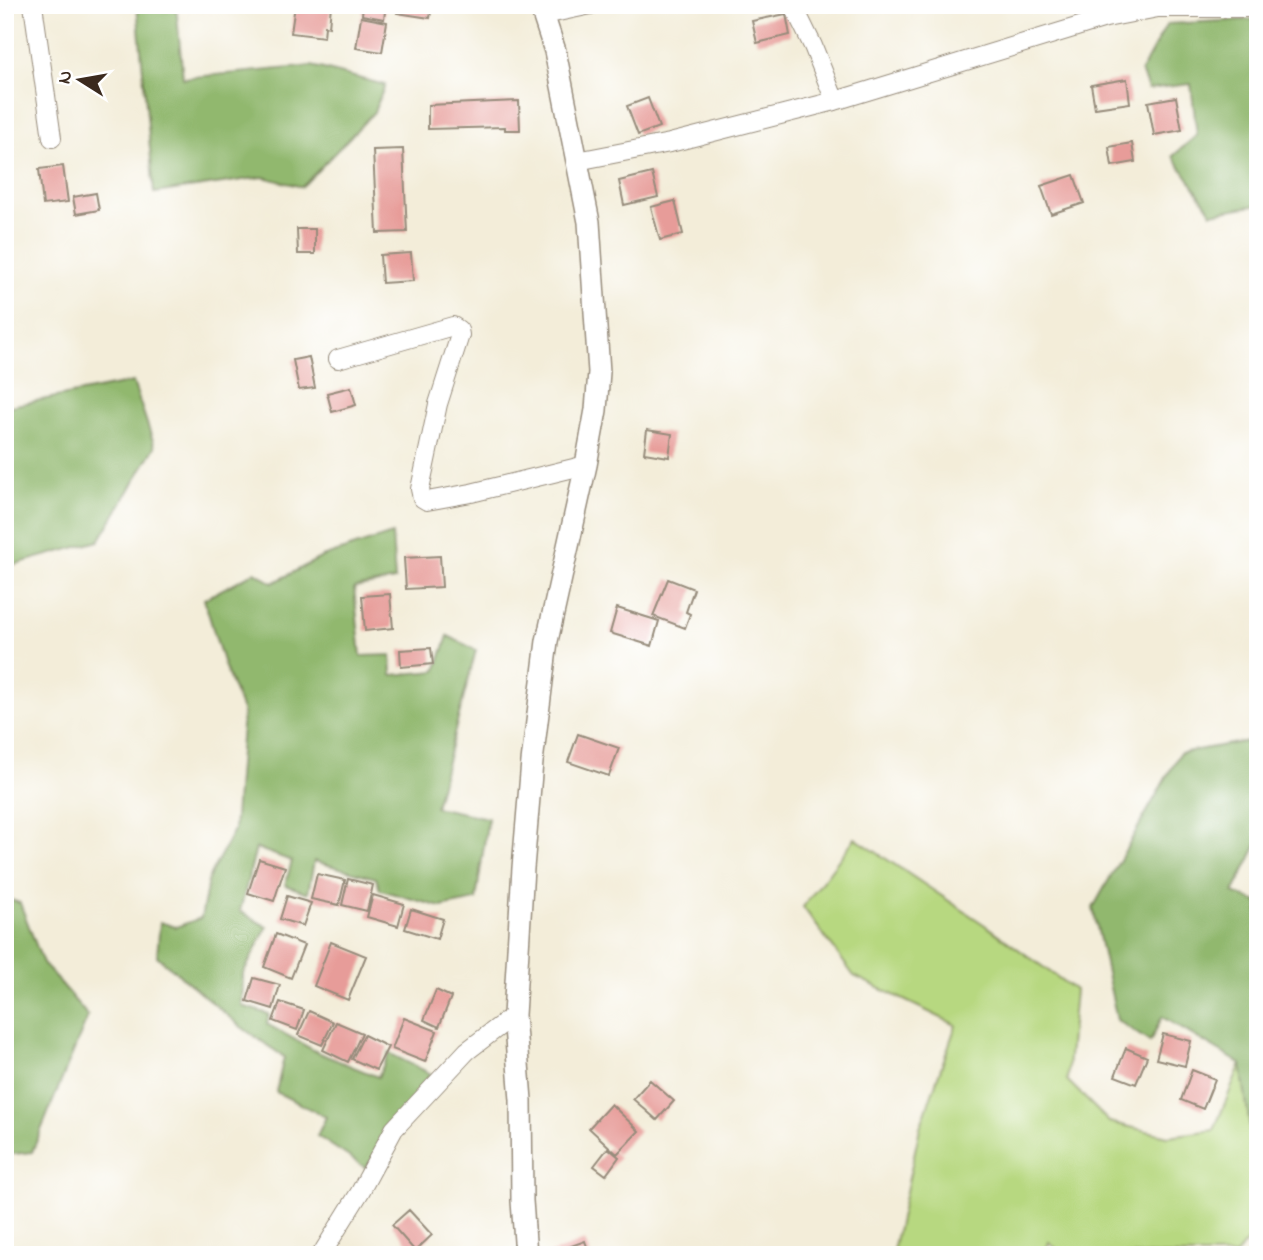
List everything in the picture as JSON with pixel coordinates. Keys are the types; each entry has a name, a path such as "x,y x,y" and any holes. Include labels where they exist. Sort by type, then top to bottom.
{"street":[{"path":"33,5 52,138"},
{"path":"526,1255 522,1201 522,1100 514,1016 532,762 547,641 586,465 596,411 599,372 589,222 555,51 542,10 591,5"},
{"path":"793,5 835,101"},
{"path":"577,161 670,143 835,101 1106,18 1137,11 1158,8 1258,8"},
{"path":"338,359 453,326 459,330 460,335 439,404 420,489 422,498 427,501 586,465"},
{"path":"321,1255 360,1192 394,1129 467,1051 514,1016"}],"green space":[{"path":"137,5 176,5 183,78 312,66 385,85 374,112 302,187 263,177 154,193"},
{"path":"1258,19 1258,205 1212,213 1173,156 1197,135 1191,84 1148,89 1141,71 1167,24"},
{"path":"133,382 155,447 99,541 5,567 5,407"},
{"path":"392,534 395,580 354,588 361,656 391,655 392,675 436,671 448,636 476,650 435,807 488,818 476,900 441,907 380,890 376,878 314,861 308,893 285,885 292,861 256,848 240,911 267,927 243,974 242,1006 269,1014 267,1024 319,1053 378,1077 389,1053 431,1074 366,1168 317,1136 326,1117 276,1092 284,1057 240,1026 157,956 160,922 176,927 201,918 209,877 234,830 243,713 224,665 204,599 255,572 273,583 322,557"},
{"path":"1254,740 1258,773 1258,843 1233,893 1258,902 1258,1183 1241,1064 1162,1017 1150,1042 1117,1020 1093,908 1180,753"},
{"path":"855,838 985,925 1075,990 1067,1080 1109,1122 1168,1136 1214,1130 1241,1064 1258,1183 1258,1228 1236,1255 1063,1255 1049,1242 1044,1255 892,1255 920,1128 956,1025 854,976 803,907"},
{"path":"5,898 20,903 43,963 88,1016 32,1152 5,1155"}],"building":[{"path":"295,5 331,5 329,27 325,26 324,37 291,33"},
{"path":"363,5 386,5 384,19 362,15"},
{"path":"399,5 432,5 430,18 397,13"},
{"path":"786,14 790,35 757,43 752,21"},
{"path":"361,17 387,22 382,52 356,48"},
{"path":"1127,79 1130,103 1095,108 1091,85"},
{"path":"1176,97 1182,130 1154,135 1148,102"},
{"path":"648,98 659,127 638,135 627,106"},
{"path":"519,101 520,130 505,130 505,127 428,129 428,105"},
{"path":"1132,143 1135,162 1112,166 1109,147"},
{"path":"403,149 407,232 377,233 373,150"},
{"path":"63,166 68,202 43,205 39,169"},
{"path":"652,173 658,197 624,205 619,181"},
{"path":"1074,175 1084,203 1051,214 1041,186"},
{"path":"96,193 99,210 76,214 73,197"},
{"path":"675,201 683,234 660,240 651,207"},
{"path":"297,229 315,229 315,254 298,254"},
{"path":"411,253 413,281 382,283 380,255"},
{"path":"309,357 315,388 299,390 293,360"},
{"path":"351,387 356,405 332,412 327,393"},
{"path":"647,430 672,434 669,457 644,453"},
{"path":"440,556 442,587 406,589 404,558"},
{"path":"668,579 694,589 686,612 690,614 685,628 653,616"},
{"path":"390,594 393,628 365,631 362,596"},
{"path":"617,608 659,621 652,646 610,633"},
{"path":"431,648 433,664 401,667 400,650"},
{"path":"578,734 619,748 609,776 568,762"},
{"path":"259,859 285,867 274,901 248,893"},
{"path":"317,874 345,880 339,905 311,899"},
{"path":"348,879 373,885 367,911 342,905"},
{"path":"373,895 404,904 398,926 367,917"},
{"path":"287,896 311,903 303,926 280,919"},
{"path":"411,909 443,919 437,939 405,929"},
{"path":"276,934 304,945 291,978 264,967"},
{"path":"331,942 366,956 348,1000 314,986"},
{"path":"254,978 280,985 273,1009 247,1001"},
{"path":"436,990 451,997 439,1027 424,1020"},
{"path":"280,1002 304,1010 297,1030 273,1021"},
{"path":"309,1011 333,1022 322,1045 298,1035"},
{"path":"404,1018 437,1031 425,1062 392,1049"},
{"path":"336,1022 362,1033 348,1062 323,1050"},
{"path":"1163,1034 1191,1041 1185,1066 1156,1059"},
{"path":"364,1035 388,1047 376,1070 352,1059"},
{"path":"1126,1048 1147,1057 1136,1084 1115,1076"},
{"path":"1192,1070 1215,1079 1203,1109 1181,1100"},
{"path":"650,1080 674,1101 657,1120 633,1099"},
{"path":"611,1104 639,1131 617,1154 589,1128"},
{"path":"608,1148 619,1157 606,1175 594,1166"},
{"path":"409,1210 432,1235 415,1251 392,1225"},
{"path":"585,1241 590,1255 549,1255 549,1254"}]}
